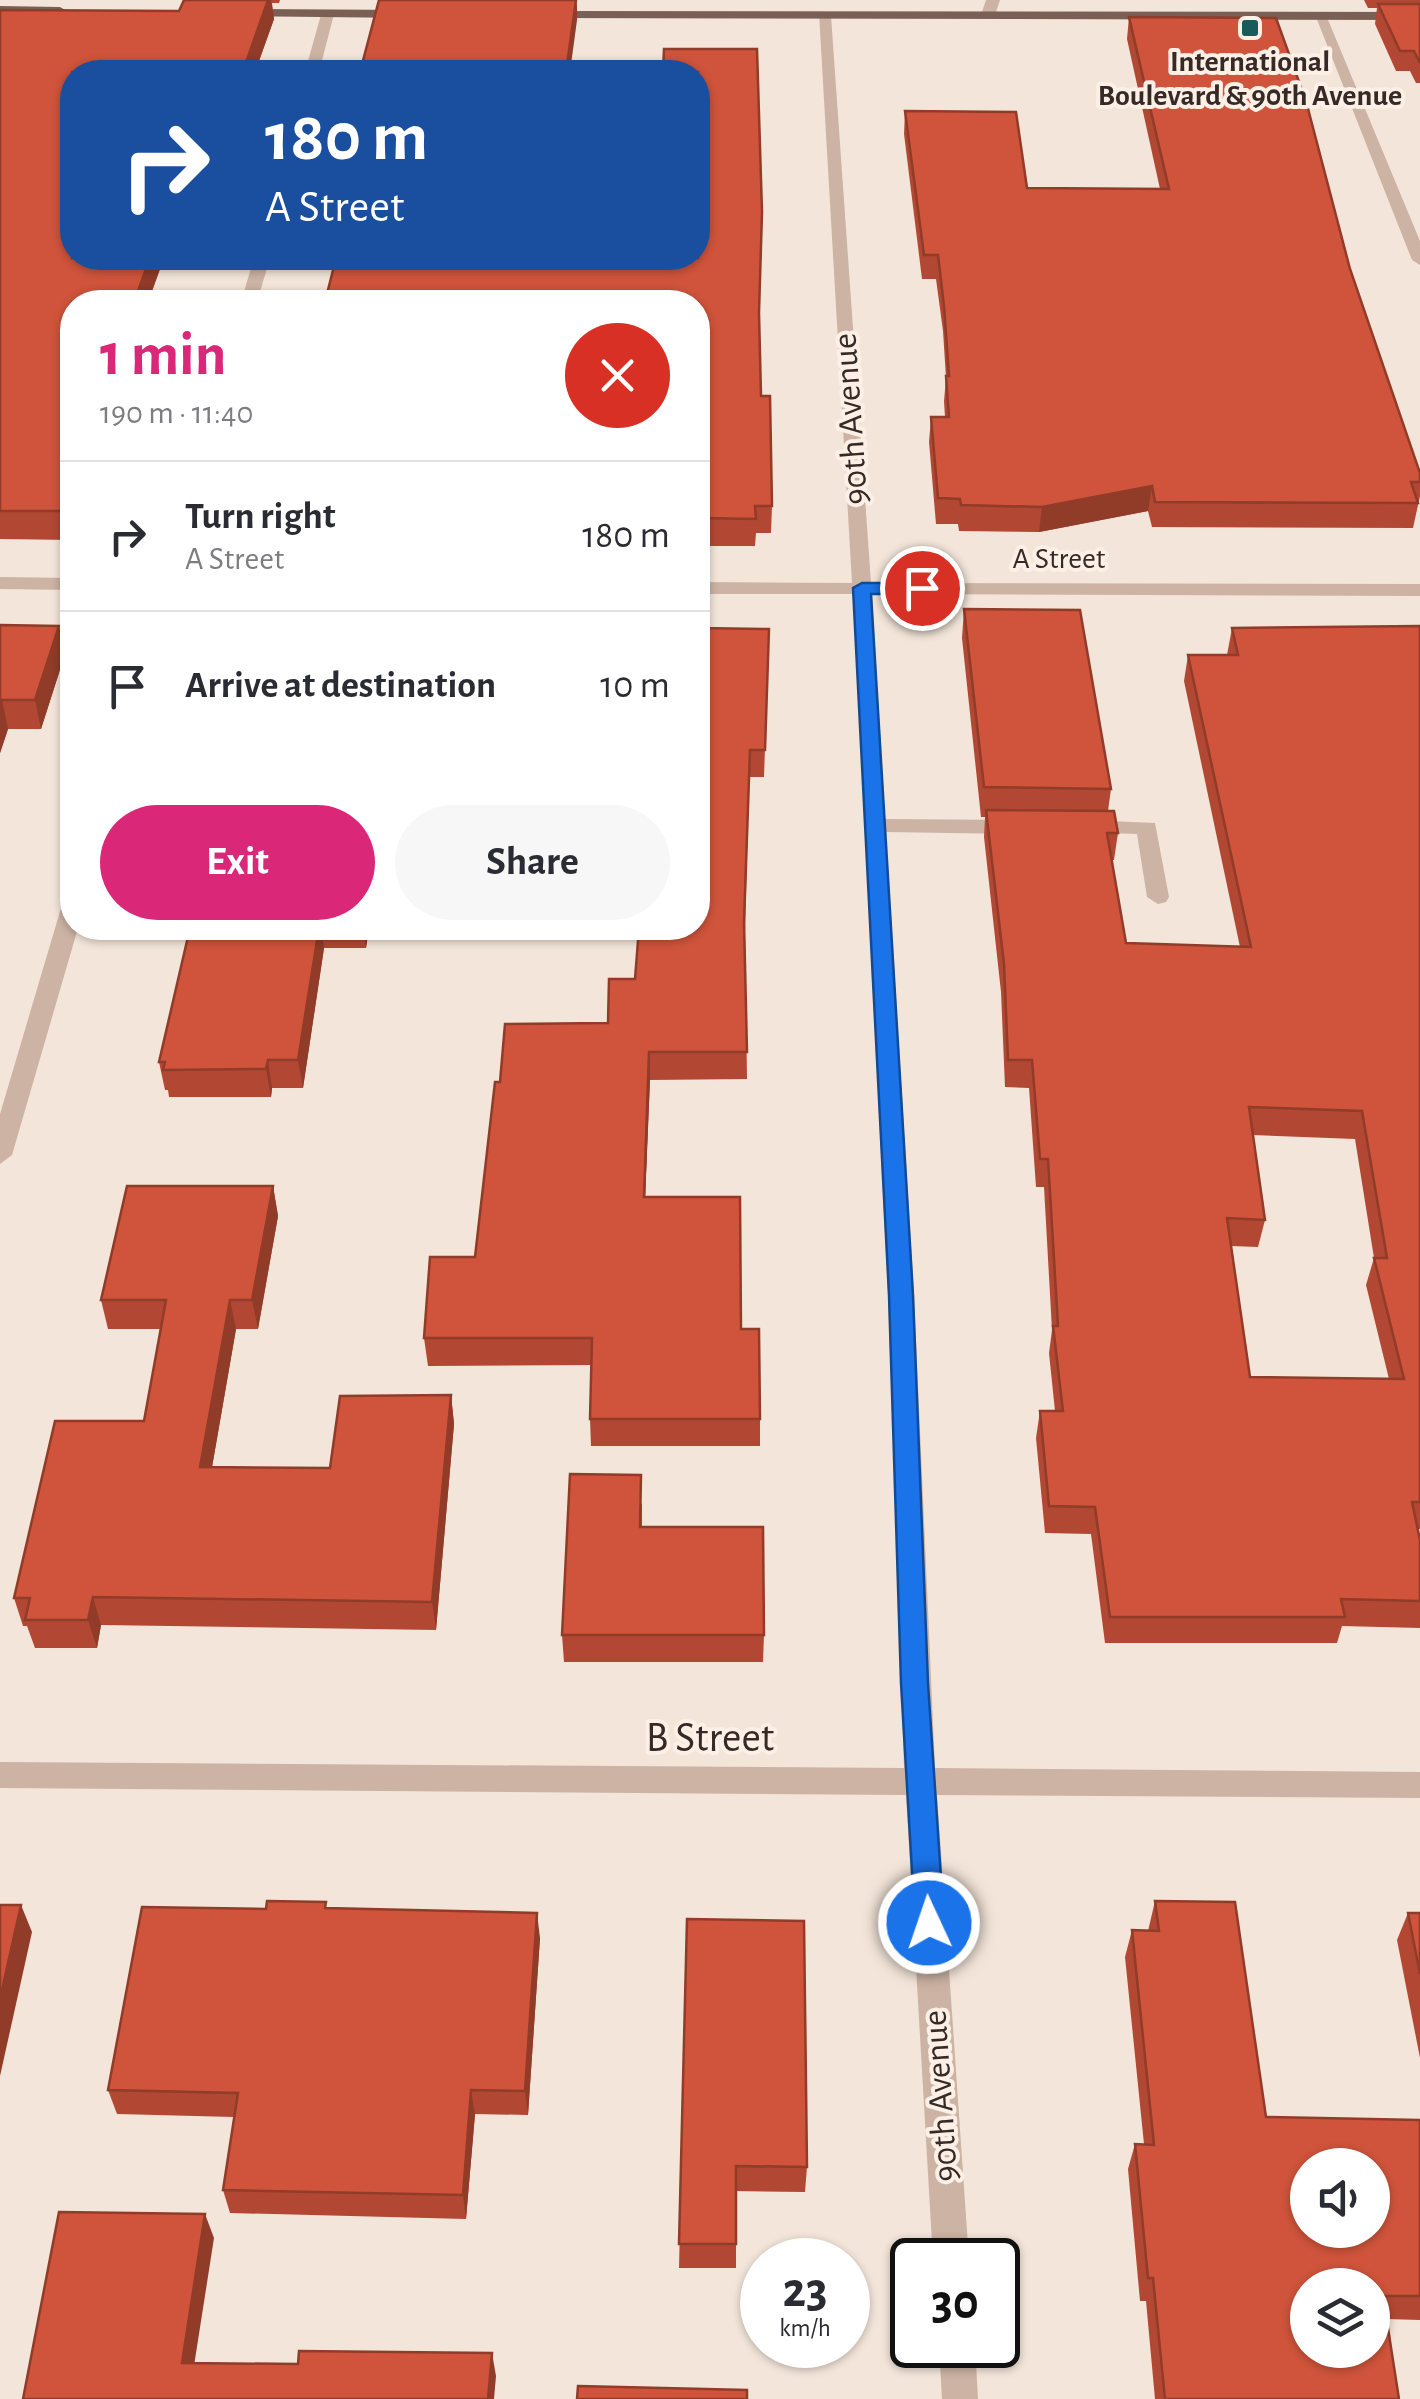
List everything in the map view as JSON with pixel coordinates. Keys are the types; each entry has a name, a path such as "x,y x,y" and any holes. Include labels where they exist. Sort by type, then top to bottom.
{"main road":[{"path":"0,10 71,11"},
{"path":"228,13 424,14"},
{"path":"522,14 1420,16"}],"street":[{"path":"988,16 993,0"},
{"path":"315,60 327,14"},
{"path":"1319,15 1420,260"},
{"name":"90th Avenue","path":"824,16 862,588 901,1295 921,1782 950,2238"},
{"path":"0,583 60,584"},
{"name":"A Street","path":"710,588 1420,590"},
{"path":"875,825 1147,828 1158,896"},
{"path":"0,1155 63,940"},
{"name":"B Street","path":"0,1775 1420,1785"},
{"path":"958,2368 960,2399"}],"building":[{"path":"184,0 268,0 247,60 60,60 60,270 146,270 138,290 60,290 60,511 0,511 0,10 179,11"},
{"path":"379,0 576,0 568,60 363,60"},
{"path":"1378,4 1420,4 1420,63 1414,51 1400,51"},
{"path":"1129,17 1276,18 1306,101 1350,269 1420,473 1420,482 1411,482 1418,503 1155,502 1152,486 1042,507 961,505 960,499 938,498 931,417 949,417 944,306 938,255 924,255 905,111 1016,112 1027,188 1169,189"},
{"path":"664,49 757,49 762,212 761,396 770,396 772,506 755,506 756,519 710,518 710,290 328,290 333,270 710,270 710,60 664,60"},
{"path":"964,609 1080,610 1111,789 984,787"},
{"path":"0,625 59,626 35,700 2,700 0,705"},
{"path":"1420,626 1420,1502 1412,1502 1420,1540 1420,1601 1341,1599 1345,1617 1110,1617 1095,1507 1049,1506 1040,1411 1063,1411 1053,1326 1058,1326 1048,1159 1040,1159 1032,1060 1008,1060 1004,964 986,810 1114,811 1118,833 1107,833 1126,943 1251,947 1188,655 1238,655 1232,628","holes":["1249,1107 1362,1111 1387,1258 1374,1258 1404,1379 1250,1377 1227,1218 1265,1220"]},
{"path":"710,628 769,629 765,750 750,750 744,922 747,1052 649,1052 644,1197 740,1197 741,1329 759,1329 760,1419 590,1419 592,1338 424,1338 430,1257 475,1257 505,1024 608,1023 609,979 635,979 638,940 710,940"},
{"path":"187,940 317,940 298,1060 268,1060 266,1069 163,1070 165,1062 159,1062"},
{"path":"127,1186 273,1186 252,1300 230,1300 200,1467 330,1468 340,1396 451,1395 432,1602 93,1597 88,1620 25,1620 30,1598 14,1598 55,1421 144,1421 166,1300 101,1300"},
{"path":"570,1474 641,1475 640,1527 763,1527 764,1635 562,1635"},
{"path":"267,1901 326,1902 325,1908 537,1913 525,2091 471,2090 463,2195 223,2190 238,2093 108,2090 142,1907 266,1909"},
{"path":"1155,1901 1235,1902 1266,2117 1420,2120 1420,2296 1390,2296 1390,2268 1290,2268 1290,2368 1390,2368 1390,2341 1399,2399 1165,2399 1135,2144 1154,2145 1132,1930 1159,1931"},
{"path":"0,1905 21,1905 0,1999"},
{"path":"1408,1913 1420,1913 1420,1974"},
{"path":"687,1919 804,1921 807,2167 736,2166 736,2244 679,2244"},
{"path":"59,2212 205,2214 182,2363 298,2364 299,2351 492,2353 488,2399 23,2399"},
{"path":"578,2386 747,2390 747,2399 577,2399"}],"place":[{"name":"International Boulevard & 90th Avenue","path":"1250,28"}],"route":[{"path":"922,588 862,588 901,1295 914,1683 929,1923"}]}
